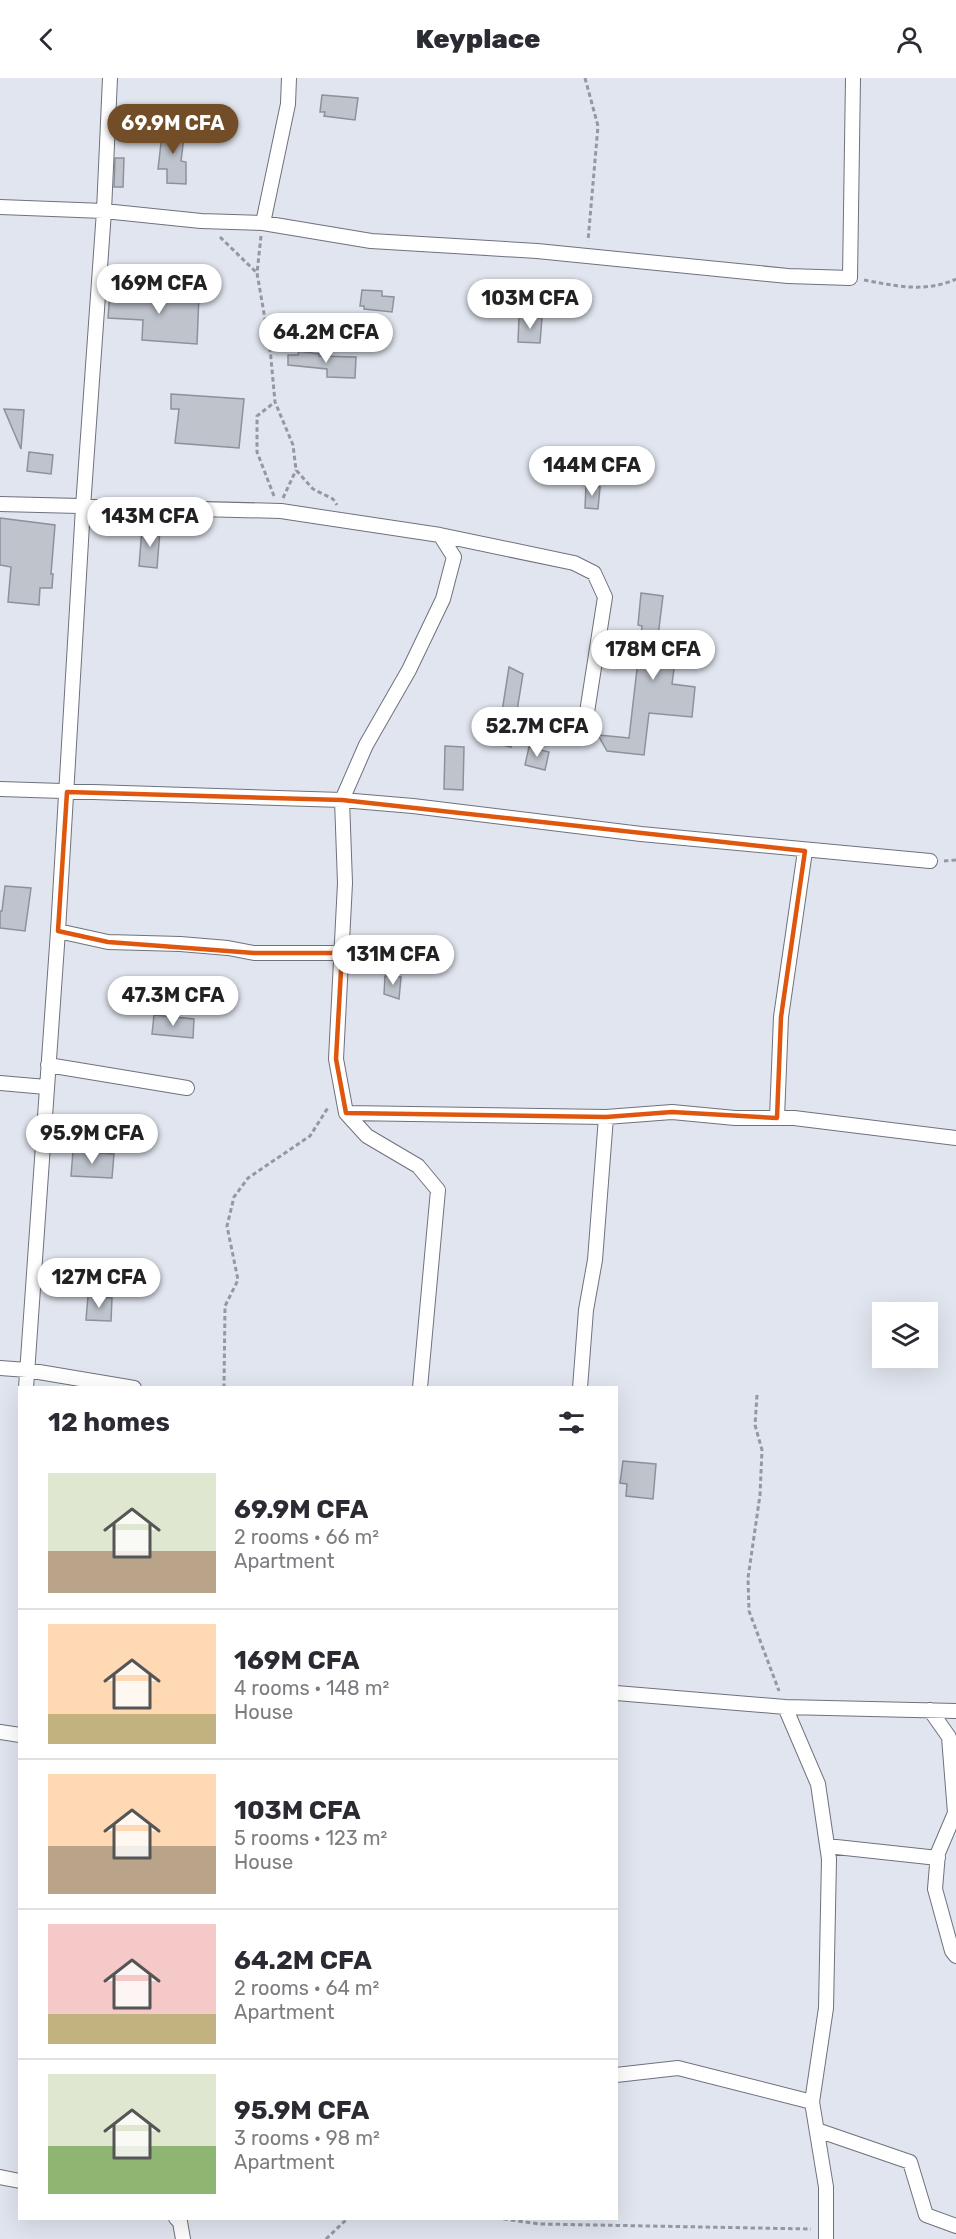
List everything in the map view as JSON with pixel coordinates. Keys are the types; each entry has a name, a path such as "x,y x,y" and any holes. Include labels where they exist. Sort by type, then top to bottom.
{"street":[{"path":"26,1386 67,792 83,507 104,211 110,78"},
{"path":"263,223 288,104 289,78"},
{"path":"0,207 104,211 201,221 263,223 371,241 588,255 788,276 850,278 853,78"},
{"path":"0,504 281,511 440,535 574,563 594,573 605,597 585,725"},
{"path":"420,1386 438,1190 418,1166 368,1136 346,1113 336,1059 345,883 342,800 366,745 409,669 442,598 454,556 440,535"},
{"path":"0,789 342,800 805,851 930,861"},
{"path":"777,1118 781,1017 805,851"},
{"path":"58,932 108,942 180,944 228,948 254,953 342,953"},
{"path":"48,1065 187,1088"},
{"path":"0,1083 46,1087"},
{"path":"346,1113 606,1118 672,1112 735,1118 794,1118 956,1138"},
{"path":"580,1386 586,1310 595,1260 606,1118"},
{"path":"0,1368 27,1370 122,1386"},
{"path":"618,1693 785,1707 956,1711"},
{"path":"785,1707 818,1784 829,1859 826,2008 812,2102 826,2187 826,2234"},
{"path":"930,1710 949,1737 955,1813 938,1858 935,1889 952,1951 956,1956"},
{"path":"0,1732 18,1735"},
{"path":"827,1846 938,1858"},
{"path":"618,2075 678,2068 812,2102"},
{"path":"817,2130 910,2162 926,2215 956,2226"},
{"path":"0,2178 18,2181"},
{"path":"178,2220 187,2238"}],"path":[{"path":"585,78 598,126 596,164 588,225 588,255"},
{"path":"201,221 257,273"},
{"path":"263,223 257,273 270,348 275,402 293,445 296,470 284,497 275,500 257,452 257,416 275,402"},
{"path":"850,278 906,288 925,288 956,279"},
{"path":"296,470 313,489 333,499 349,521"},
{"path":"224,1386 225,1306 238,1280 227,1226 234,1197 248,1178 310,1136 341,1087"},
{"path":"757,1395 755,1425 762,1450 760,1495 748,1578 749,1611 785,1707"},
{"path":"326,2239 346,2220"},
{"path":"511,2220 540,2224 826,2234"}],"highlighted area":[{"path":"67,792 342,800 805,851 781,1017 777,1118 672,1112 606,1117 346,1113 336,1059 342,953 254,953 108,942 58,931"}],"building":[{"path":"322,95 358,98 355,120 324,116 325,112 320,112"},
{"path":"163,126 185,129 181,161 186,162 186,184 167,183 167,169 158,169"},
{"path":"115,158 124,158 123,187 114,187"},
{"path":"362,290 382,291 382,296 394,297 392,312 364,309 364,306 360,306"},
{"path":"110,292 199,295 197,344 142,340 143,320 108,318"},
{"path":"519,317 542,318 540,343 518,342"},
{"path":"299,351 319,354 319,356 356,357 355,378 327,377 327,369 288,365 288,355 298,355"},
{"path":"171,394 244,399 239,448 175,443 179,409 171,409"},
{"path":"4,409 24,410 21,449"},
{"path":"29,452 53,455 51,474 27,471"},
{"path":"586,485 600,487 598,509 585,508"},
{"path":"0,518 55,525 52,588 40,588 39,605 8,602 11,567 0,565"},
{"path":"142,529 160,530 157,568 139,566"},
{"path":"641,593 663,596 658,636 678,639 672,684 695,687 692,717 649,713 644,755 607,751 598,735 629,738 642,626 638,625"},
{"path":"509,667 523,674 511,747 497,744"},
{"path":"445,746 464,747 463,790 444,789"},
{"path":"529,747 549,752 545,770 525,765"},
{"path":"5,886 31,888 25,931 0,928 0,911 2,911"},
{"path":"385,976 401,977 399,999 384,994"},
{"path":"154,1015 194,1019 193,1038 152,1034"},
{"path":"73,1151 114,1154 112,1178 71,1176"},
{"path":"88,1296 112,1298 111,1321 86,1320"},
{"path":"623,1461 656,1464 653,1499 626,1496 627,1484 620,1483"}]}
